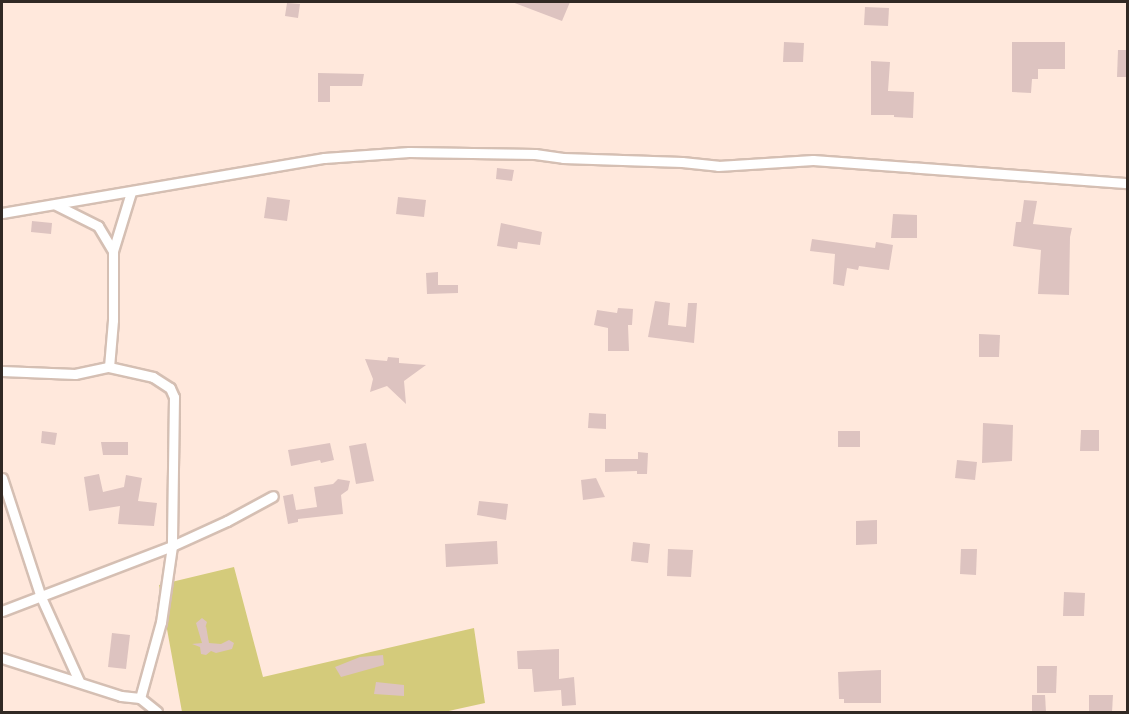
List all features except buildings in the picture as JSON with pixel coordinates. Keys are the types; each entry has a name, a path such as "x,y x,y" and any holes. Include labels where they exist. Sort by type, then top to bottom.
{"street":[{"path":"2,213 324,158 409,152 535,154 563,158 671,161 718,166 813,160 1128,183"},
{"path":"109,367 113,320 113,251 131,192"},
{"path":"56,205 98,226 113,251"},
{"path":"2,371 16,369 75,374 109,367 153,377 170,388 174,397 172,546 161,622 140,698"},
{"path":"2,478 41,597 79,681"},
{"path":"2,611 172,546 227,521 273,496"},
{"path":"2,658 122,696 140,698 157,712"}],"shaded area":[{"path":"234,567 263,677 474,628 485,703 444,712 182,712 159,585"}]}
